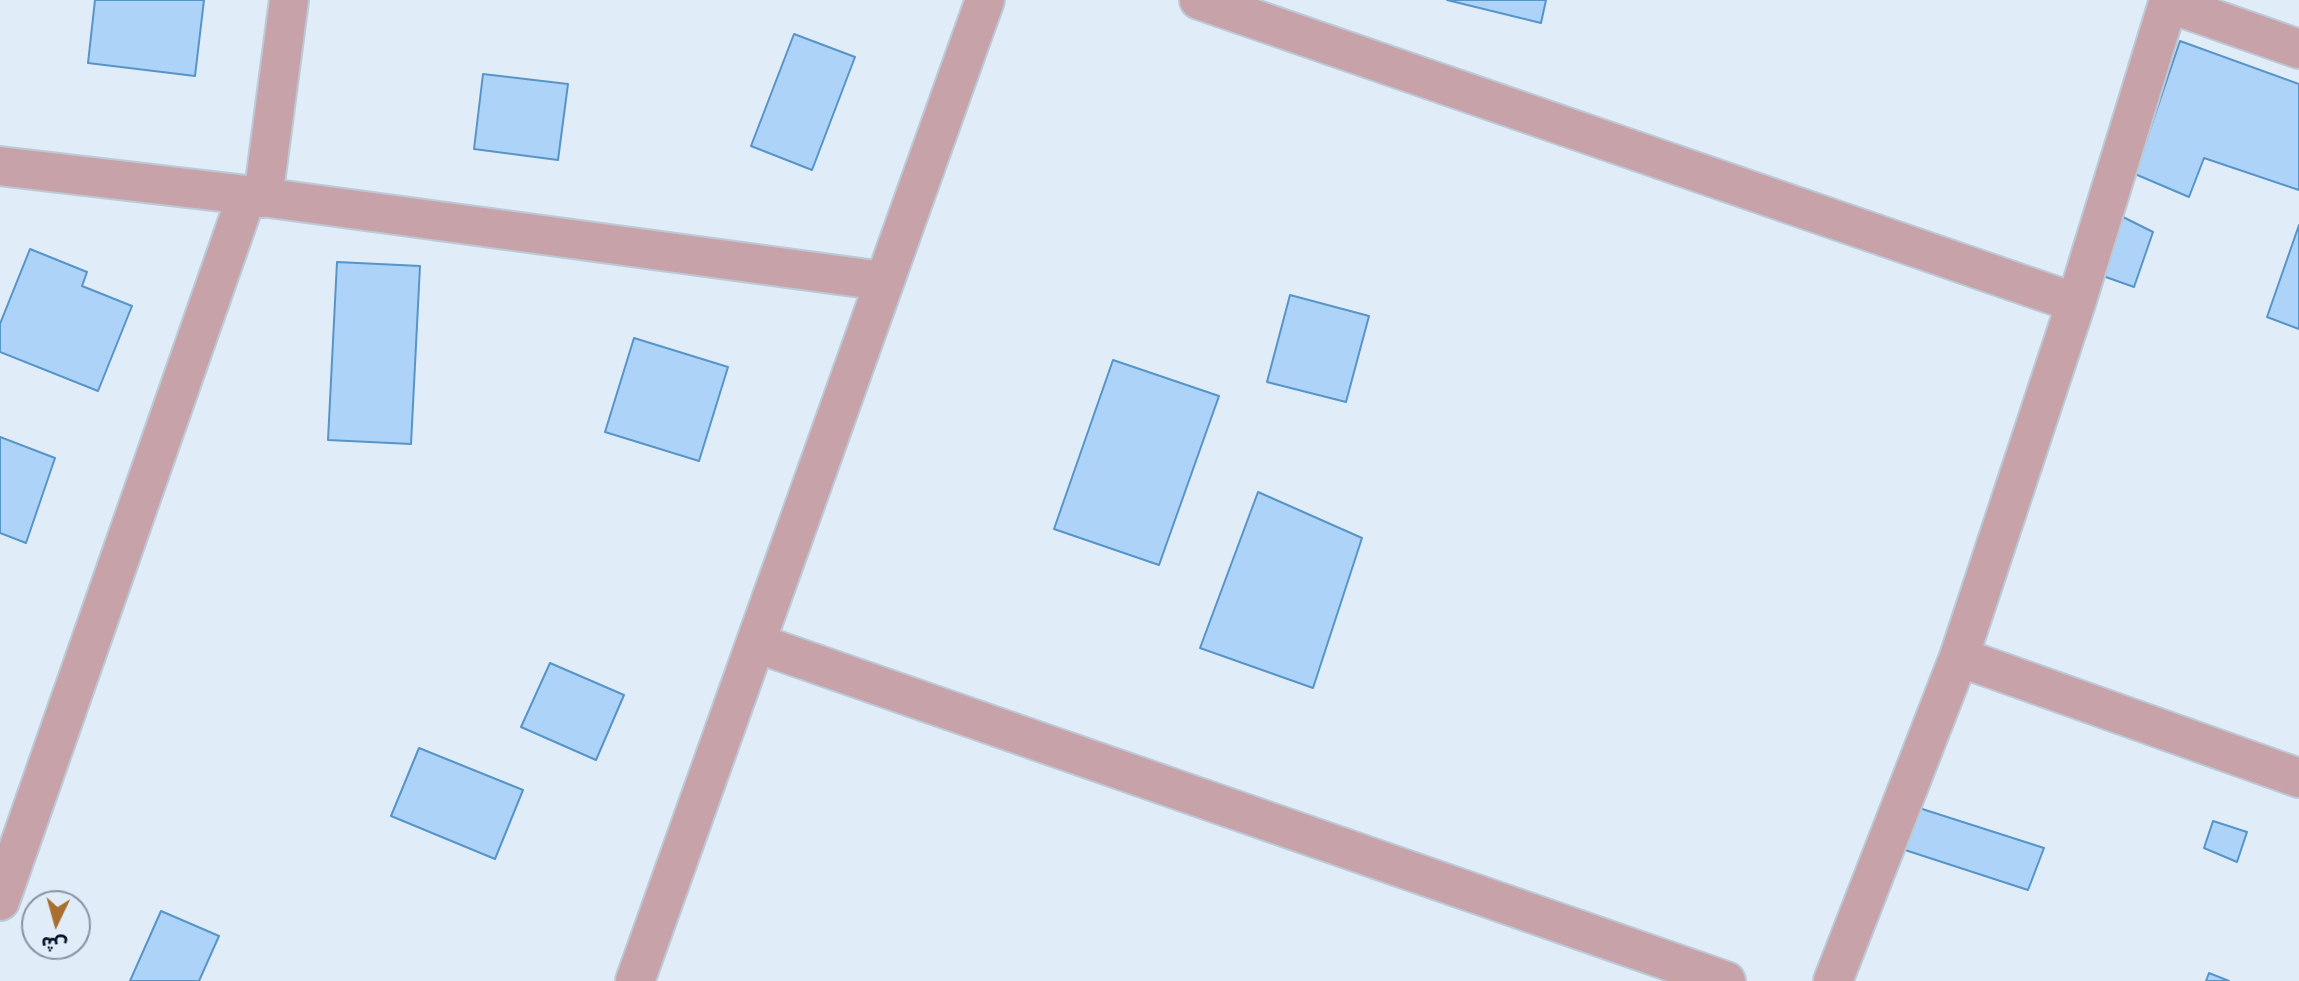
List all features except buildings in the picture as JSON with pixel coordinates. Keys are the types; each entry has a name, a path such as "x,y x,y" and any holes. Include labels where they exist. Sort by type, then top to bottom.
{"street":[{"path":"0,901 255,196 289,0"},
{"path":"635,981 985,0"},
{"path":"1199,0 2076,303"},
{"path":"1833,981 1959,657 2076,303 2168,1 2299,49"},
{"path":"0,166 255,196 883,281"},
{"path":"756,643 1726,981"},
{"path":"1959,657 2299,778"}]}
